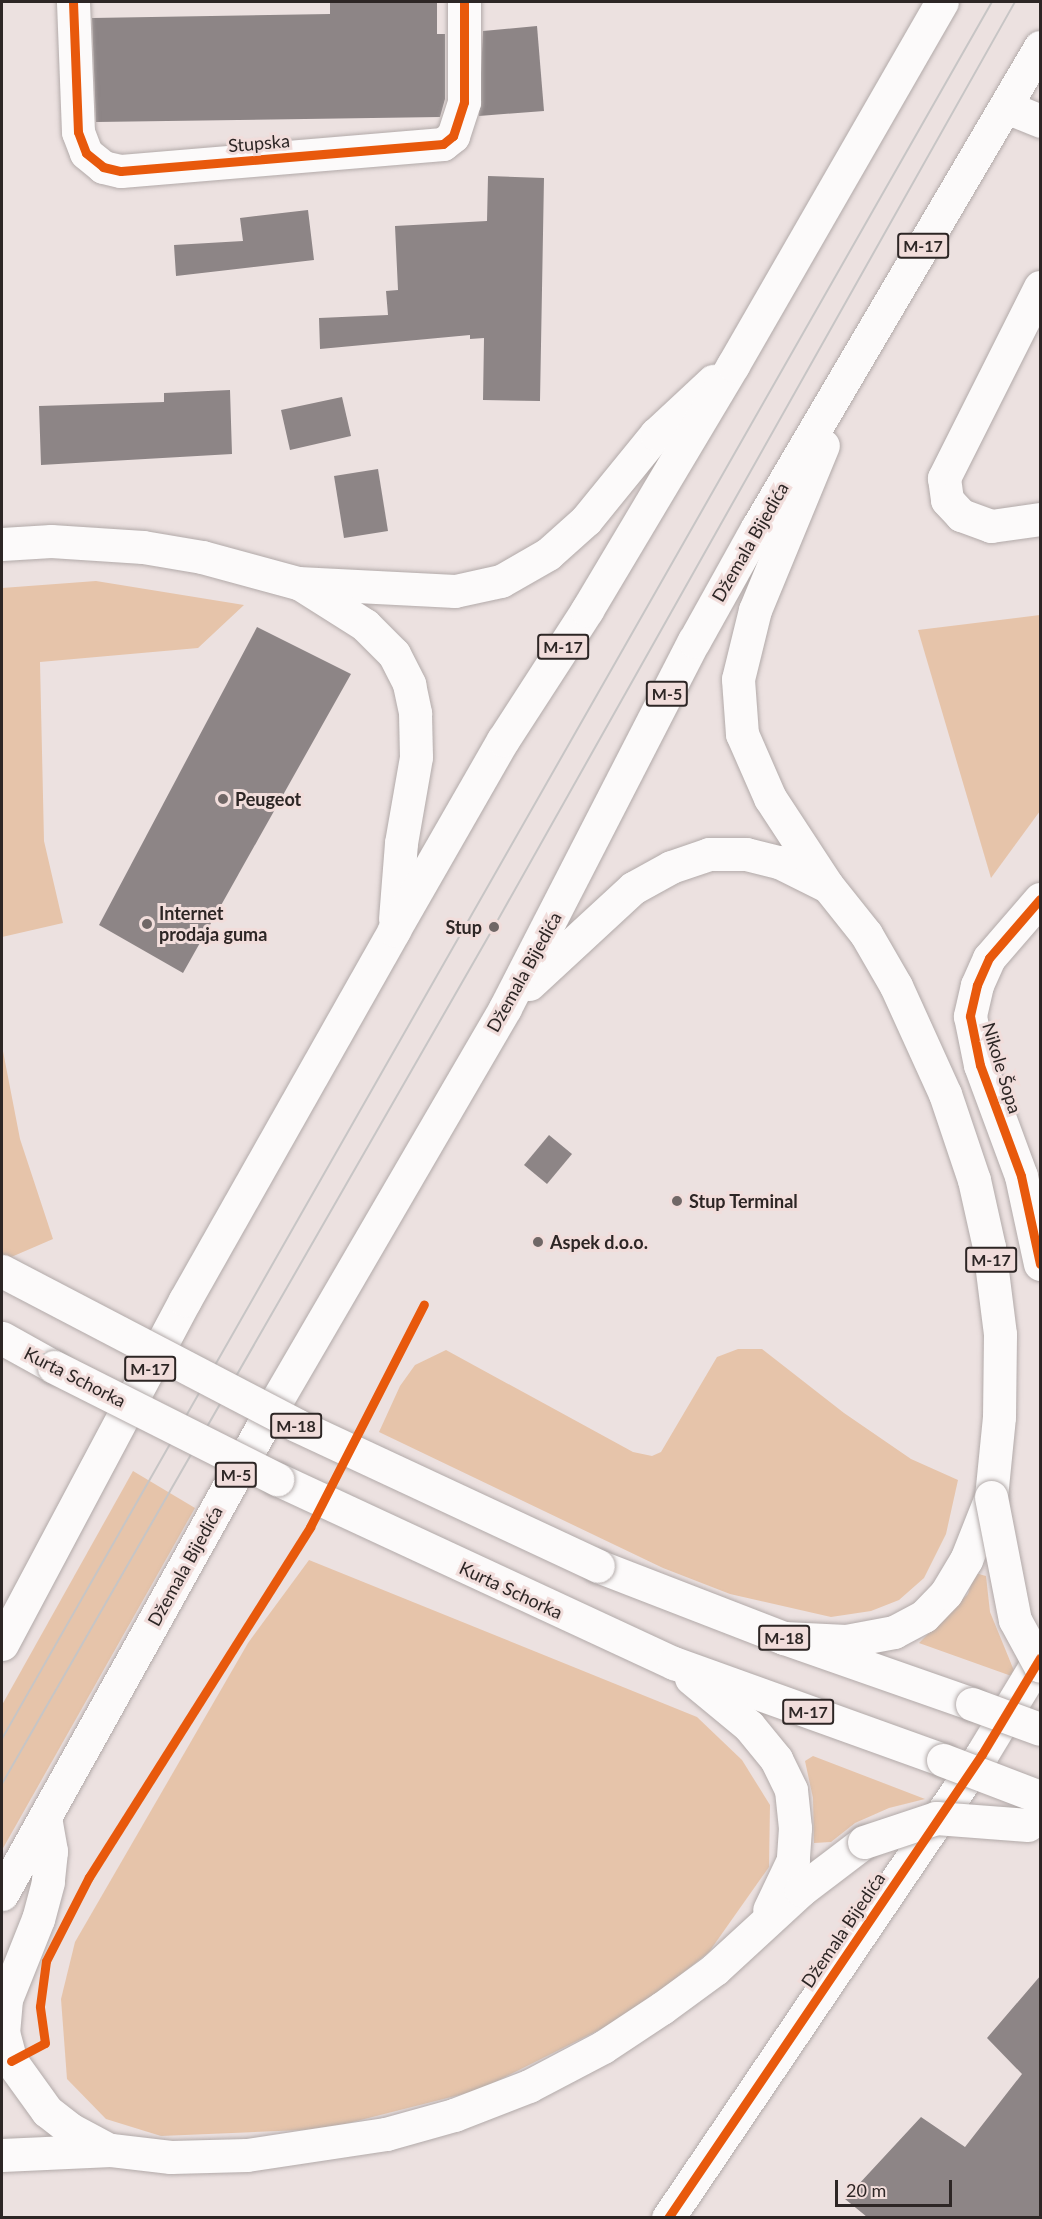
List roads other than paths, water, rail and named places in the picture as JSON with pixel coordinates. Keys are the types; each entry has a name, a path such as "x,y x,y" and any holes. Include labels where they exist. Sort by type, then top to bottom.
{"main road":[{"name":"Stupska","path":"73,2 78,132 86,153 102,167 121,171 443,144 453,136 464,102 464,2"},
{"name":"M-17","path":"2,1644 185,1300 394,930 503,740 587,609 733,365 942,2"},
{"name":"Džemala Bijedića","path":"2,1894 277,1400 505,1008 694,641 840,385 1041,47"},
{"path":"1006,107 1041,121"},
{"path":"1041,287 944,478 947,501 961,515 991,526 1041,519"},
{"path":"2,544 51,541 143,546 202,557 298,583 454,591 501,580 548,554 586,520 656,434 733,365"},
{"name":"M-17","path":"840,385 817,464 755,610 738,679 742,734 770,798 826,885 866,934 920,1033 970,1169 989,1247 1000,1334 999,1417 991,1497 1015,1620 1041,1666"},
{"path":"298,583 365,625 394,654 409,684 415,712 416,757 401,843 394,930"},
{"path":"505,1008 633,888 671,867 709,854 746,854 779,862 826,885"},
{"name":"Nikole Šopa","path":"1041,898 989,958 977,985 970,1016 980,1065 1021,1176 1041,1264"},
{"name":"M-18","path":"2,1272 296,1425 598,1566 784,1638 1041,1729"},
{"name":"Kurta Schorka","path":"2,1338 278,1479 577,1621 674,1664 943,1760 1037,1810"},
{"path":"784,1638 846,1641 894,1632 924,1616 946,1593 966,1560 991,1497"},
{"name":"Džemala Bijedića","path":"668,2217 982,1754 1041,1658"},
{"path":"674,1664 749,1726 776,1759 791,1790 795,1828 793,1860 759,1927"},
{"path":"2,2155 111,2150 171,2157 247,2155 386,2134 454,2115 529,2086 603,2047 715,1969 759,1927 864,1842 936,1818 1037,1810"},
{"path":"45,1817 51,1851 48,1882 38,1919 6,1999 3,2032 11,2061 47,2110 70,2129 111,2150"}],"tram line":[{"path":"2,1739 992,2"},
{"path":"2,1784 494,927 1015,2"}],"place":[{"name":"Peugeot","path":"223,799"},
{"name":"Internet prodaja guma","path":"147,924"},
{"name":"Stup","path":"494,927"},
{"name":"Stup Terminal","path":"677,1201"},
{"name":"Aspek d.o.o.","path":"538,1242"}]}
